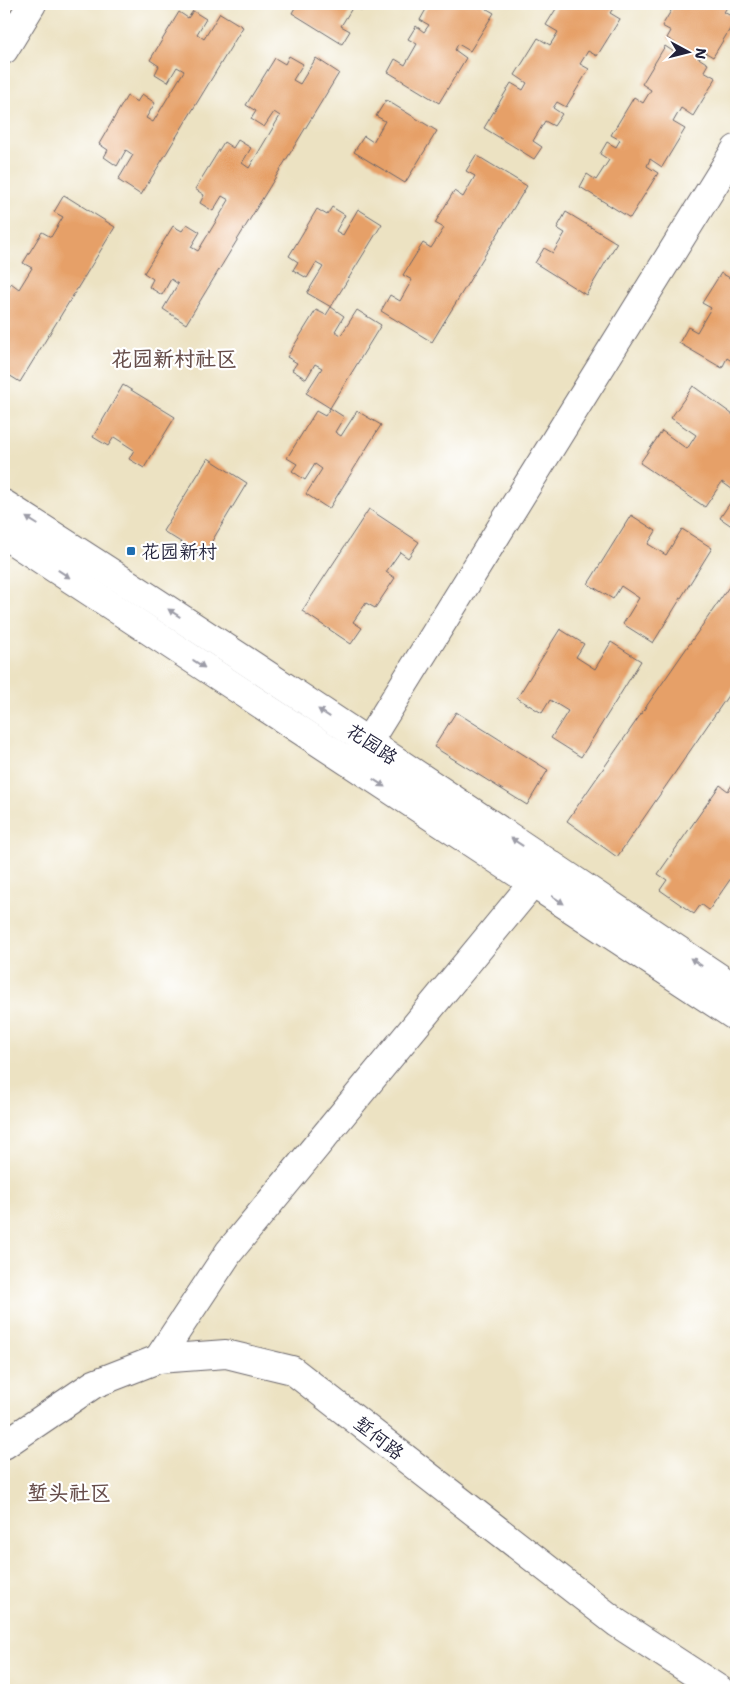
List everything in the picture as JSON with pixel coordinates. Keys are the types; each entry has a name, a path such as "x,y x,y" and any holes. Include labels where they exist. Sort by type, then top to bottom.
{"street":[{"path":"4,50 32,4"},
{"path":"352,765 736,149"},
{"name":"花园路","path":"4,504 117,576 368,742 541,873 736,1016"},
{"name":"花园路","path":"4,535 352,765 541,873 736,989"},
{"path":"158,1359 229,1252 541,873"},
{"name":"堑何路","path":"4,1445 94,1384 158,1359 226,1354 292,1370 617,1623 720,1690"}],"building":[{"path":"297,4 367,4 362,11 354,5 341,26 350,31 342,44 292,13"},
{"path":"429,4 483,4 482,6 494,13 470,51 458,44 455,50 466,58 439,103 388,72 395,59 405,65 417,44 408,39 416,26 424,32 429,25 420,20"},
{"path":"559,4 616,4 610,13 620,19 597,56 588,51 580,64 589,69 566,107 557,102 553,108 562,114 554,126 545,121 533,141 542,147 534,159 484,128 511,83 523,90 527,83 515,75 538,38 550,45 558,32 546,25"},
{"path":"675,4 725,4 728,6 724,12 736,19 713,57 701,50 697,57 708,64 704,71 716,78 693,116 681,108 673,122 685,129 662,167 650,159 647,166 658,173 630,218 580,187 587,174 596,180 609,160 600,154 607,142 616,147 620,140 611,135 634,97 643,103 651,90 642,84 665,46 674,52 678,45 667,38 671,31 662,26"},
{"path":"193,11 206,19 197,34 204,39 220,13 243,27 141,195 118,180 133,155 126,150 117,166 104,157 108,150 99,144 127,96 137,102 142,94 155,103 146,118 153,122 184,71 177,67 168,82 155,74 159,66 150,60 179,12 188,18"},
{"path":"289,56 303,64 293,80 300,84 316,58 339,73 186,324 163,309 178,284 171,279 162,295 149,287 153,279 144,273 173,226 182,231 187,224 200,232 191,247 198,251 229,200 222,196 213,211 200,203 204,195 195,189 224,142 233,148 238,140 251,148 242,163 249,168 280,116 274,112 264,127 251,119 256,111 246,105 275,58 285,64"},
{"path":"386,100 437,131 405,183 354,152 364,136 373,142 385,121 376,116"},
{"path":"476,155 527,186 432,342 381,311 390,295 400,301 412,280 403,275 423,243 431,248 444,228 435,223 454,191 463,197 475,176 466,171"},
{"path":"64,195 115,227 20,382 4,372 4,294 11,283 19,289 32,268 23,263 42,232 51,237 63,217 54,212"},
{"path":"332,207 345,215 336,231 343,235 358,209 382,224 331,307 307,293 323,267 316,263 307,278 293,270 298,262 289,256 317,209 327,215"},
{"path":"566,212 617,243 586,295 535,263 544,248 553,253 565,233 557,228"},
{"path":"736,267 736,364 727,358 722,368 679,343 688,327 697,332 711,308 702,303 721,273 730,278"},
{"path":"331,307 344,316 335,331 341,335 357,310 381,325 330,408 306,393 322,368 315,364 306,379 292,370 297,363 287,357 316,310 326,315"},
{"path":"123,385 175,417 144,468 129,459 134,450 114,437 108,446 93,437"},
{"path":"693,386 736,417 736,492 722,482 705,507 640,463 662,431 687,449 696,435 671,418"},
{"path":"330,408 344,417 335,432 341,436 357,411 381,425 329,509 306,494 322,469 315,464 305,480 292,471 297,464 287,458 316,411 325,416"},
{"path":"208,458 247,483 203,556 163,531"},
{"path":"736,494 736,529 720,518"},
{"path":"369,509 419,542 408,558 400,552 386,572 395,578 375,608 366,603 353,622 362,628 351,644 302,611"},
{"path":"631,515 656,531 648,544 666,555 682,529 712,548 653,643 623,624 639,598 621,586 613,599 588,584"},
{"path":"733,581 736,584 736,684 617,857 567,821"},
{"path":"560,629 584,644 576,657 595,669 611,642 641,661 581,757 551,738 568,711 550,700 542,713 517,698"},
{"path":"456,712 548,770 527,805 434,747"},
{"path":"736,779 736,871 709,910 701,904 694,914 660,890 667,880 658,874 720,785 728,791"}],"place":[{"name":"花园新村","path":"131,551"}],"district":[{"name":"花园新村社区","path":"174,359"},
{"name":"堑头社区","path":"69,1493"}]}
